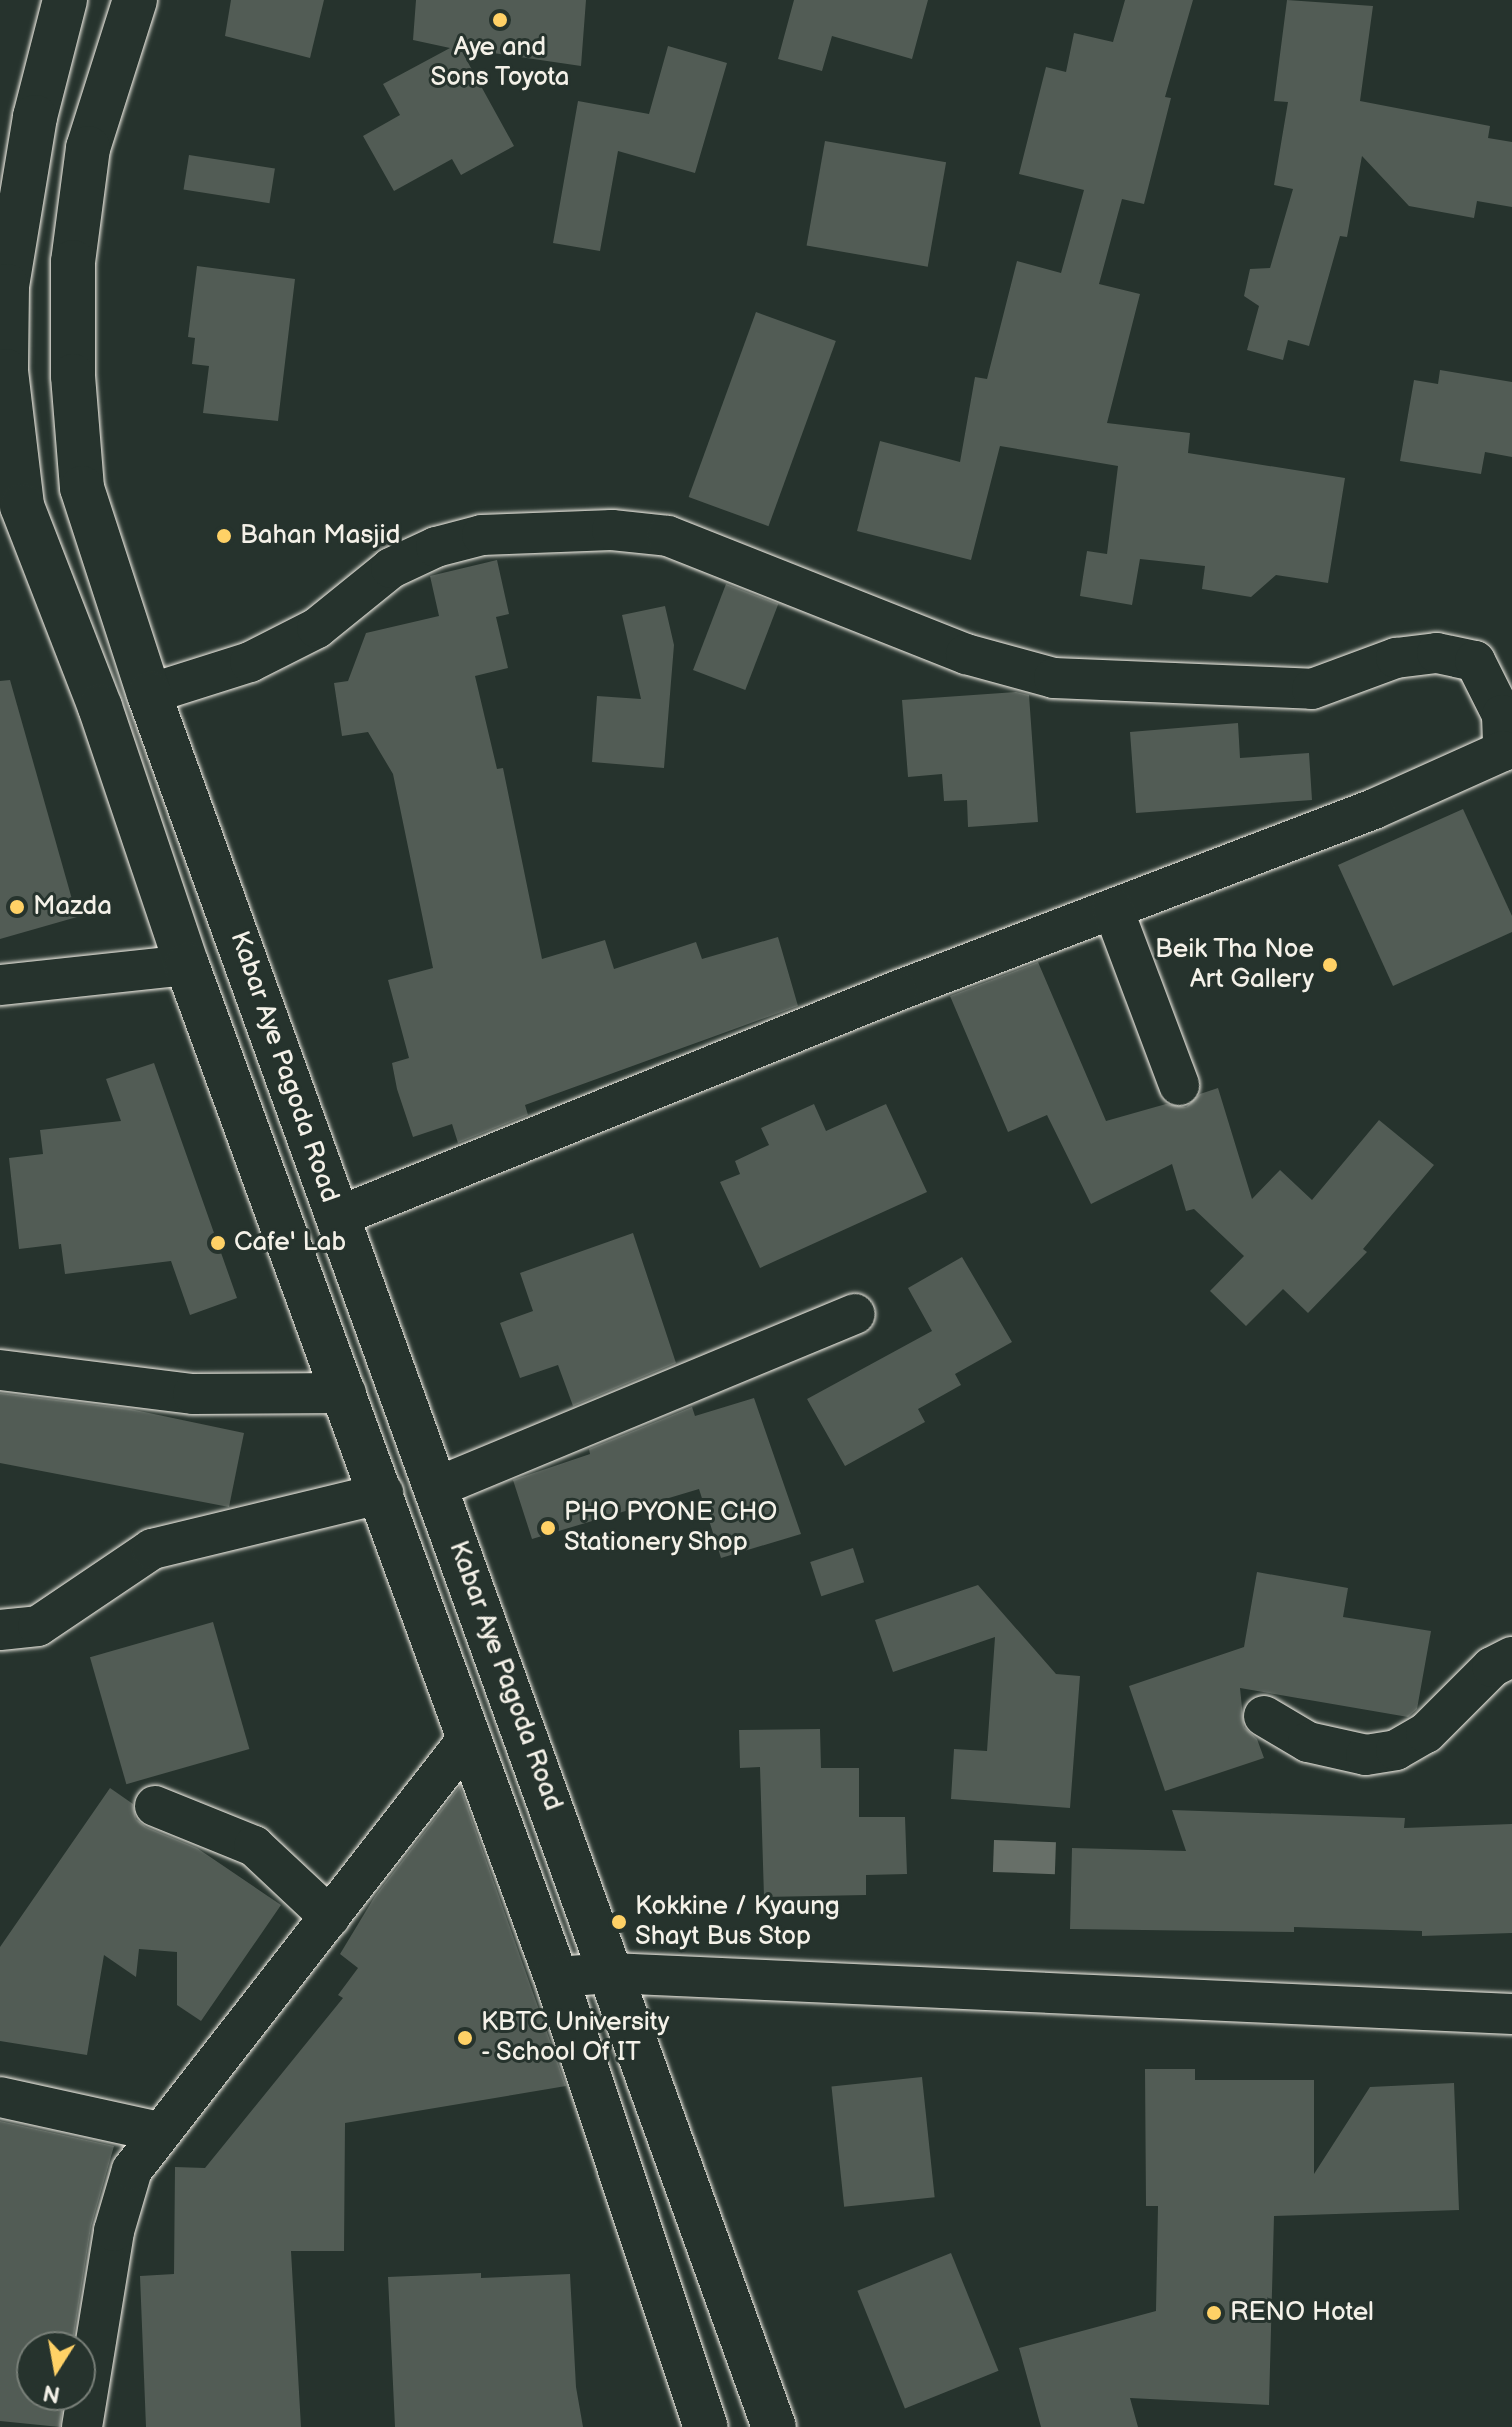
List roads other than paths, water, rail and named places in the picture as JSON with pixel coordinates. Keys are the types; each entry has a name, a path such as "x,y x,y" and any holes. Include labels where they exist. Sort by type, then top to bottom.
{"main road":[{"name":"Kabar Aye Pagoda Road","path":"65,0 35,117 4,285 8,460 22,506 100,707 187,965 383,1493 556,1977 706,2427"},
{"name":"Kabar Aye Pagoda Road","path":"135,0 88,148 73,262 73,376 82,488 149,694 493,1640 774,2427"},
{"path":"470,1736 515,1702"}],"street":[{"path":"149,694 250,662 304,635 391,568 436,547 482,535 612,530 668,536 901,630 1054,678 1312,689 1396,658 1437,653 1475,661 1502,715 1503,751 1374,809 1113,909 337,1217"},
{"path":"1113,909 1179,1085"},
{"path":"0,985 187,965"},
{"path":"437,1487 855,1314"},
{"path":"0,1370 193,1394 346,1393"},
{"path":"0,1630 38,1626 152,1549 383,1493"},
{"path":"1264,1716 1308,1742 1366,1755 1396,1750 1426,1733 1492,1667 1512,1657"},
{"path":"82,2427 114,2231 132,2170 470,1736"},
{"path":"155,1806 254,1846 330,1917"},
{"path":"556,1977 611,1973 1512,2014"},
{"path":"0,2097 159,2132"}],"place":[{"name":"Aye and Sons Toyota","path":"500,20"},
{"name":"Bahan Masjid","path":"224,536"},
{"name":"Mazda","path":"17,907"},
{"name":"Beik Tha Noe Art Gallery","path":"1330,965"},
{"name":"Cafe' Lab","path":"218,1243"},
{"name":"PHO PYONE CHO Stationery Shop","path":"548,1528"},
{"name":"Kokkine / Kyaung Shayt Bus Stop","path":"619,1922"},
{"name":"KBTC University - School Of IT","path":"465,2038"},
{"name":"RENO Hotel","path":"1214,2313"}]}
